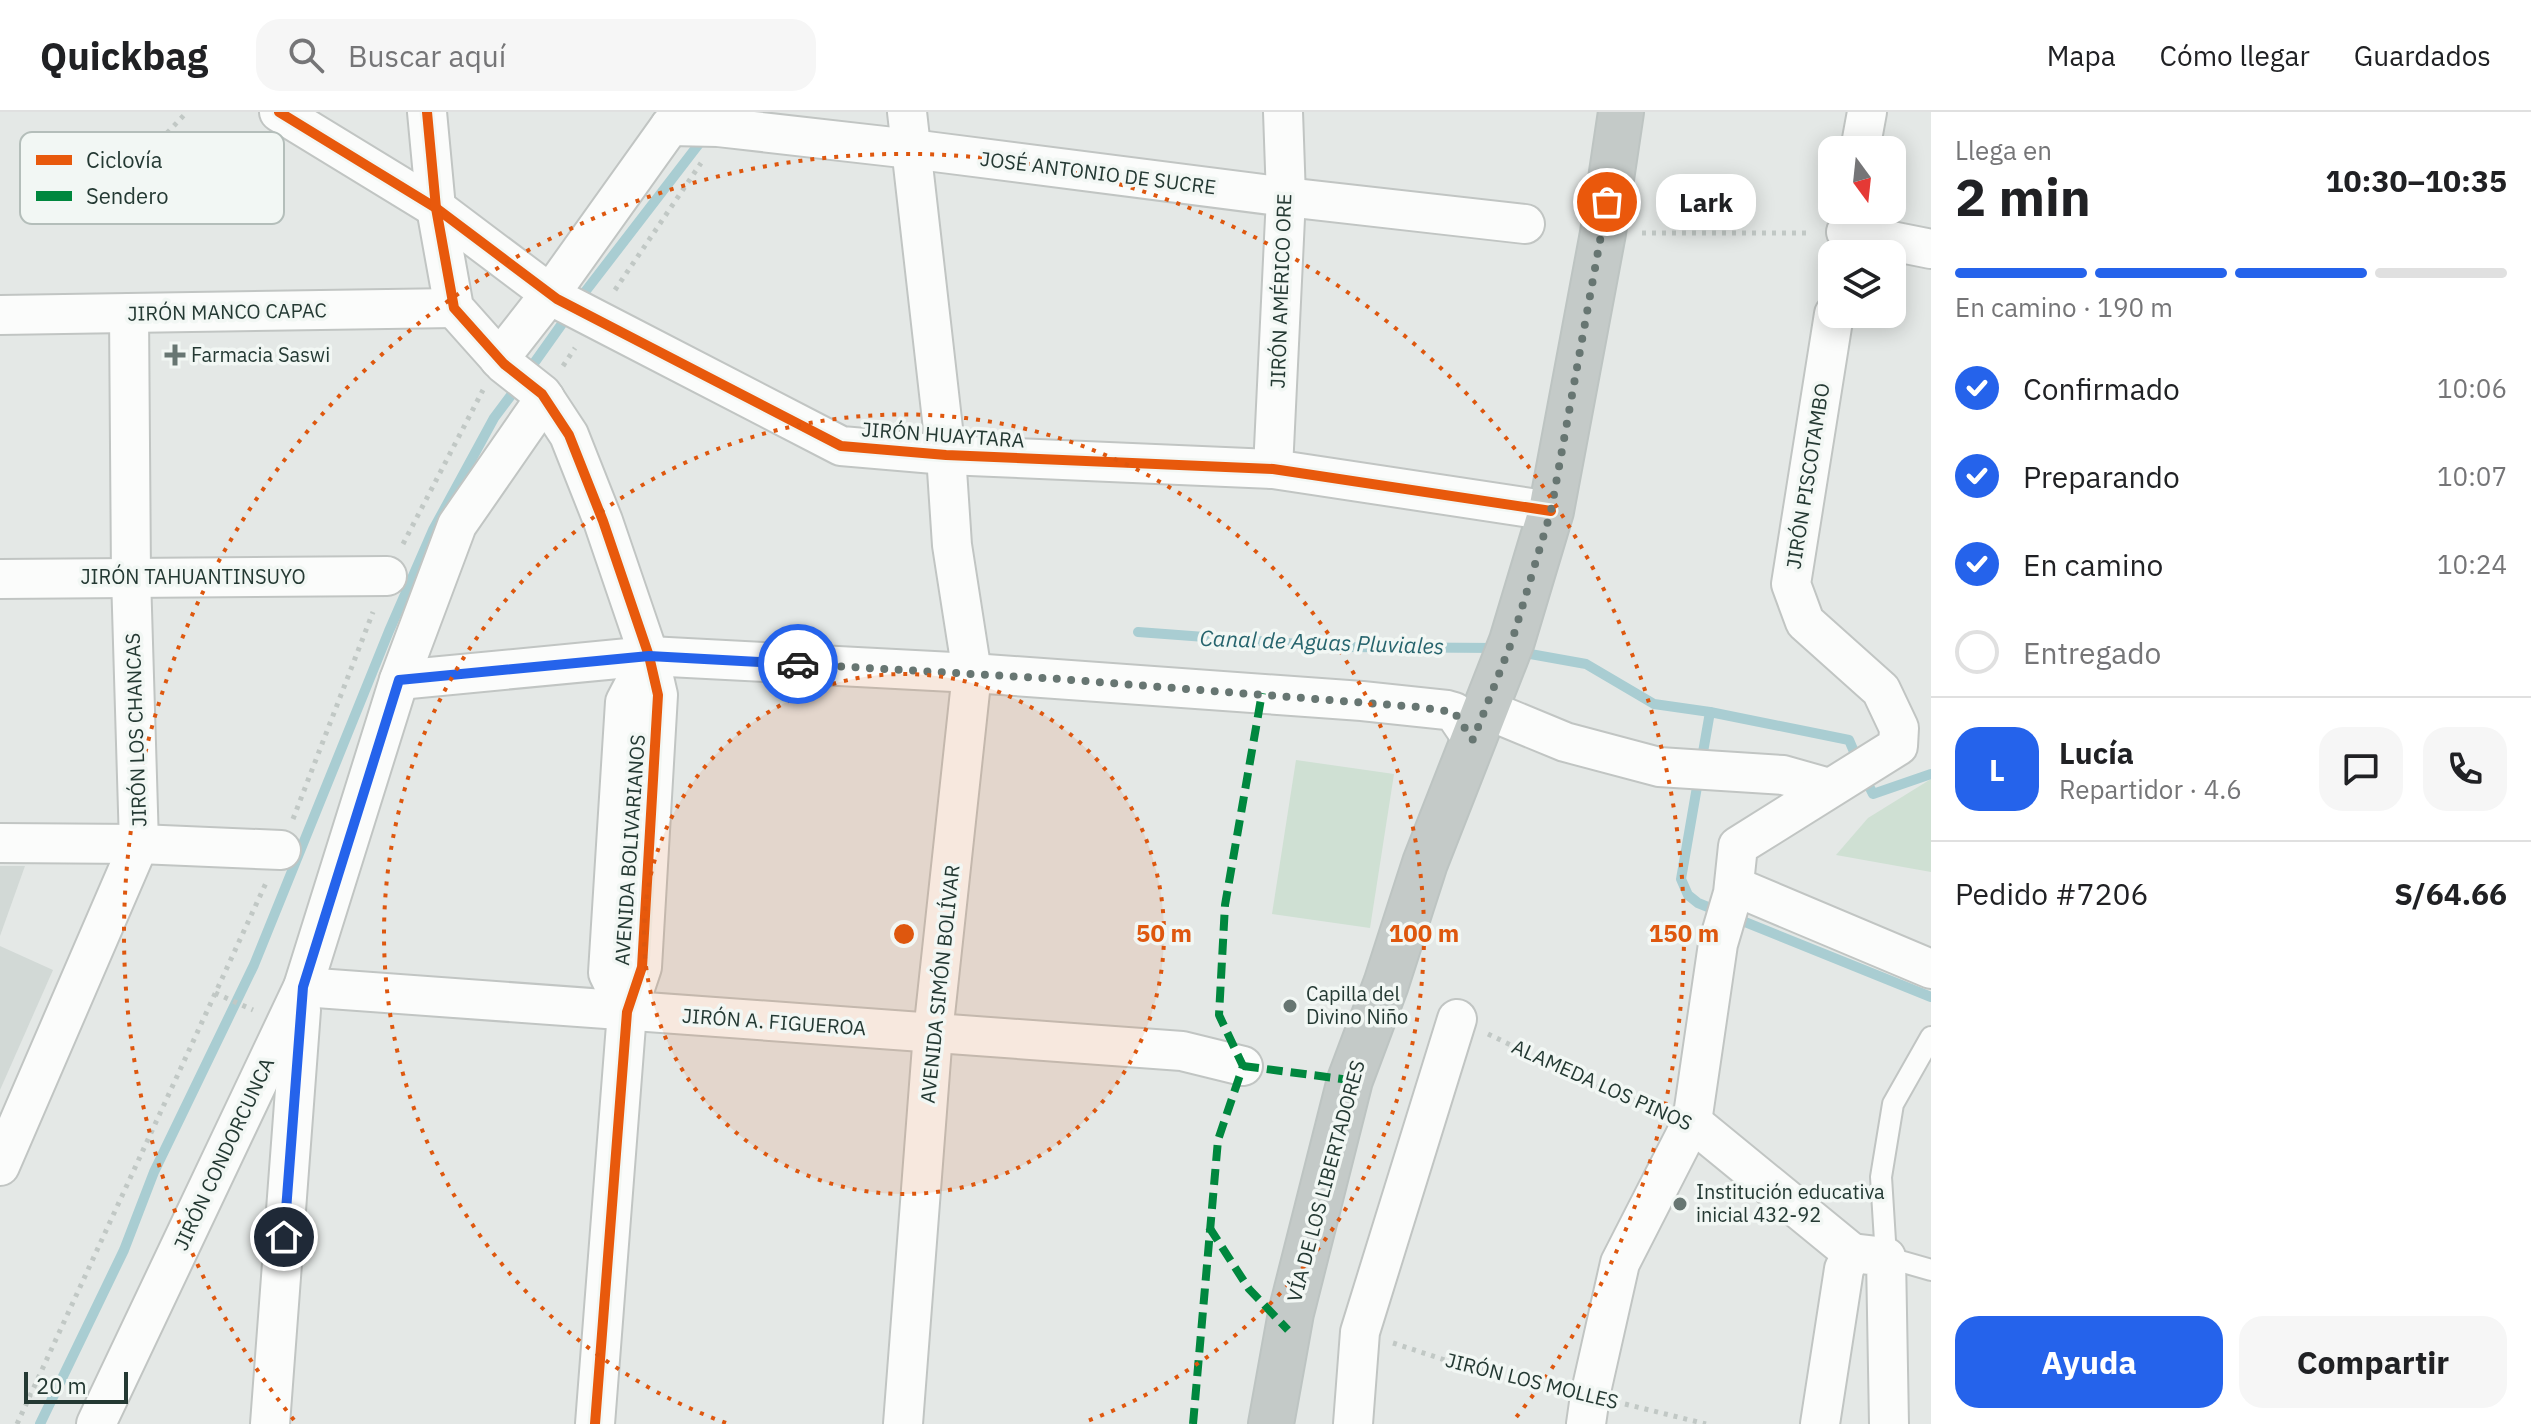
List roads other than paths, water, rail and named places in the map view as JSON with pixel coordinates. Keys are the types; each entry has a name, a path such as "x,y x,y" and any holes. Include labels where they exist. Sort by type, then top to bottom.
{"highway":[{"name":"VÍA DE LOS LIBERTADORES","path":"1271,1424 1291,1313 1350,1080 1386,984 1425,863 1512,641 1551,511 1603,233 1621,112"}],"street":[{"name":"JIRÓN HUAYTARA","path":"279,112 436,208 553,296 841,446 946,455 1273,469 1551,511"},
{"path":"427,112 436,208 454,308"},
{"name":"JIRÓN AMÉRICO ORE","path":"1273,469 1286,197 1283,112"},
{"path":"1863,136 1867,112"},
{"path":"502,362 689,123"},
{"name":"JOSÉ ANTONIO DE SUCRE","path":"689,123 909,130 1286,197 1525,224"},
{"name":"AVENIDA SIMÓN BOLÍVAR","path":"903,1424 933,1033 972,673 952,545 946,455 909,130"},
{"path":"1847,232 1931,249"},
{"name":"JIRÓN MANCO CAPAC","path":"0,315 454,308"},
{"name":"AVENIDA BOLIVARIANOS","path":"454,308 502,362 543,396 569,435 603,521 649,656 658,695 642,967 627,1012 595,1424"},
{"name":"JIRÓN LOS CHANCAS","path":"0,1166 139,844 131,576 129,313"},
{"name":"JIRÓN PISCOTAMBO","path":"1734,890 1738,846 1898,746 1899,728 1881,690 1805,622 1791,584 1832,328"},
{"name":"JIRÓN CONDORCUNCA","path":"96,1424 303,987 399,680 457,525 543,396"},
{"name":"JIRÓN TAHUANTINSUYO","path":"0,579 387,576"},
{"path":"399,680 649,656 972,673 1348,699 1447,710 1479,724 1565,742 1659,767 1783,775 1835,784"},
{"path":"0,843 139,844 281,850"},
{"path":"1588,1410 1620,1263 1692,1122 1718,944 1734,890 1931,969"},
{"path":"270,1424 303,987"},
{"name":"JIRÓN A. FIGUEROA","path":"303,987 1182,1051 1243,1066"},
{"path":"1353,1424 1360,1332 1457,1019"},
{"name":"ALAMEDA LOS PINOS","path":"1692,1122 1869,1255"},
{"path":"1820,1424 1844,1269 1869,1255 1889,1424"}],"lane":[{"path":"1869,1255 1893,1104 1931,1037"},
{"name":"ALAMEDA LOS PINOS","path":"1869,1255 1931,1270"}],"waterway":[{"path":"578,301 705,136"},
{"path":"527,373 569,314"},
{"path":"40,1424 124,1250 154,1172 254,965 433,530 494,418 518,386"},
{"name":"Canal de Aguas Pluviales","path":"1138,632 1340,647 1499,648"},
{"name":"Canal de Aguas Pluviales","path":"1519,652 1586,664 1654,704 1849,740 1858,761"},
{"path":"1710,712 1681,879 1688,895 1698,903 1931,997"},
{"name":"Canal de Aguas Pluviales","path":"1864,776 1873,794 1931,774"}],"place":[{"name":"Lark","path":"1607,202"},
{"name":"Farmacia Saswi","path":"175,355"},
{"name":"Capilla del Divino Niño","path":"1290,1006"},
{"name":"Institución educativa inicial 432-92","path":"1680,1204"}]}
